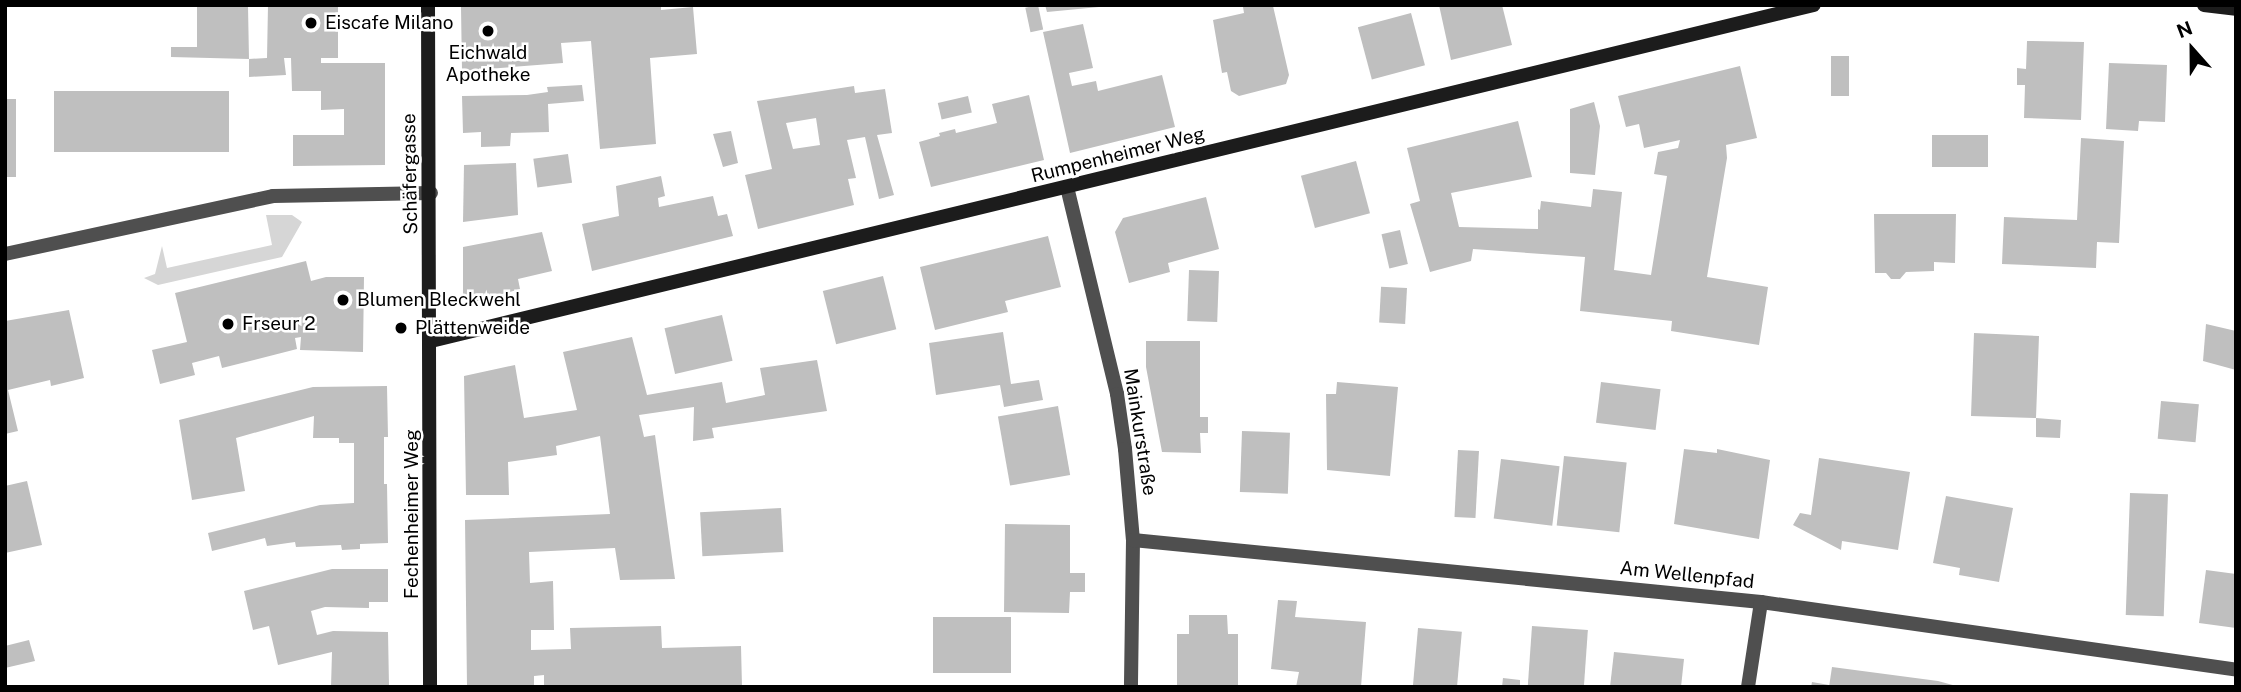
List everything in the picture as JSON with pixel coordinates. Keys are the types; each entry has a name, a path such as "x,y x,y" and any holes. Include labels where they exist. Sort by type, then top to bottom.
{"street":[{"name":"Schäfergasse","path":"428,5 431,341"},
{"name":"Rumpenheimer Weg","path":"431,341 1814,5"},
{"path":"2204,5 2236,9"},
{"name":"Mainkurstraße","path":"1067,187 1117,394 1133,540 1131,687"},
{"path":"5,254 273,197 431,193"},
{"name":"Fechenheimer Weg","path":"430,687 431,341"},
{"name":"Am Wellenpfad","path":"1133,540 1761,602 2236,670"},
{"path":"1748,687 1761,602"}],"shaded area":[{"path":"266,215 292,215 302,222 282,257 158,285 144,278 155,274 162,246 167,268 272,245"}],"building":[{"path":"268,5 338,5 338,58 321,58 321,63 385,63 385,165 293,166 293,135 344,135 344,109 321,110 321,91 292,91 291,58 284,58 286,75 249,77 249,59 267,58"},
{"path":"661,5 661,10 693,7 697,54 650,58 656,144 600,149 591,41 561,43 563,63 462,71 461,7"},
{"path":"1038,5 1043,29 1030,32 1025,8"},
{"path":"1045,5 1099,5 1099,7 1047,12"},
{"path":"1439,5 1502,5 1512,45 1451,60"},
{"path":"197,6 248,6 249,59 171,57 171,47 197,47"},
{"path":"1273,6 1289,75 1286,84 1239,96 1231,91 1227,72 1222,73 1213,20 1244,13 1243,7"},
{"path":"1411,13 1425,65 1372,79 1358,27"},
{"path":"1083,24 1093,68 1069,73 1072,86 1096,81 1098,91 1162,75 1175,127 1070,153 1043,32"},
{"path":"2027,41 2084,42 2081,120 2024,118 2025,85 2017,85 2017,68 2026,69"},
{"path":"1831,56 1849,56 1849,96 1831,96"},
{"path":"2109,63 2167,65 2165,122 2139,121 2138,131 2106,129"},
{"path":"1740,66 1757,138 1726,145 1727,158 1707,277 1768,287 1759,345 1671,331 1672,321 1580,311 1585,257 1473,249 1471,261 1430,272 1410,204 1420,201 1407,148 1518,121 1532,177 1451,193 1459,227 1538,229 1538,209 1540,210 1541,201 1591,207 1593,189 1622,192 1614,270 1651,275 1667,176 1654,174 1658,152 1678,148 1680,140 1644,148 1639,124 1626,127 1618,96"},
{"path":"582,85 584,101 548,104 549,132 511,133 510,146 481,147 481,132 463,133 462,96 527,95 548,92 547,87"},
{"path":"854,86 855,93 885,89 892,133 877,135 894,195 879,199 865,137 847,140 856,178 848,179 854,205 758,229 745,175 772,169 757,101","holes":["816,118 820,145 793,149 786,123"]},
{"path":"54,91 229,91 229,152 54,152"},
{"path":"1029,95 1044,160 931,187 919,142 955,129 956,133 997,123 992,104"},
{"path":"968,96 972,113 942,120 938,103"},
{"path":"5,99 16,99 16,177 5,177"},
{"path":"1594,102 1600,126 1595,175 1570,173 1570,109"},
{"path":"731,131 738,163 723,167 713,134"},
{"path":"1932,135 1988,135 1988,167 1932,167"},
{"path":"2081,138 2124,141 2119,243 2097,242 2096,268 2002,264 2004,217 2077,220"},
{"path":"568,154 572,183 537,188 533,159"},
{"path":"1356,161 1370,213 1315,228 1301,176"},
{"path":"516,163 518,215 463,222 464,165"},
{"path":"661,176 665,196 658,198 659,207 713,196 718,216 727,214 733,236 592,271 582,224 619,216 616,186"},
{"path":"1206,197 1219,249 1168,263 1170,272 1129,283 1115,232 1123,218"},
{"path":"1874,214 1956,214 1955,263 1934,262 1934,271 1906,272 1900,279 1891,279 1886,273 1875,273"},
{"path":"1400,230 1408,264 1389,268 1381,234"},
{"path":"542,232 552,271 518,279 520,289 474,302 463,294 463,247"},
{"path":"1048,236 1061,287 1005,301 1008,312 935,330 920,267"},
{"path":"306,261 311,281 326,277 364,277 363,352 300,350 301,337 295,338 297,349 222,368 219,356 192,363 195,375 160,384 152,350 187,342 175,293"},
{"path":"1189,270 1219,271 1217,322 1187,321"},
{"path":"883,276 896,329 836,344 823,291"},
{"path":"1381,287 1407,288 1405,324 1379,323"},
{"path":"69,310 84,378 51,386 50,380 8,390 18,431 5,434 5,321"},
{"path":"722,315 733,361 675,374 665,328"},
{"path":"2206,324 2236,331 2236,370 2203,361"},
{"path":"1003,332 1011,384 1039,380 1043,400 1004,407 1000,385 936,395 929,343"},
{"path":"1974,333 2039,336 2036,418 1971,416"},
{"path":"632,337 647,395 722,382 726,403 765,395 760,368 817,360 827,411 712,428 714,438 693,441 694,407 639,415 644,437 655,435 675,579 620,580 615,548 529,552 530,583 553,581 554,630 531,630 531,650 571,649 570,628 661,626 662,648 741,646 742,687 544,687 544,675 534,676 534,687 467,687 465,520 610,514 600,436 556,446 557,455 508,462 509,495 466,495 464,376 515,365 524,418 577,410 563,352"},
{"path":"1146,341 1200,341 1200,417 1208,417 1208,433 1200,433 1201,453 1162,452 1146,367"},
{"path":"1337,382 1398,387 1390,476 1327,470 1326,394 1336,394"},
{"path":"1601,382 1661,389 1656,430 1596,423"},
{"path":"387,386 388,437 384,437 384,484 387,484 388,543 360,544 360,549 342,550 341,545 296,547 295,542 267,546 265,538 212,551 208,533 320,505 354,503 354,443 339,443 339,438 313,438 314,416 236,438 245,491 192,500 179,420 313,387"},
{"path":"2161,401 2199,404 2196,442 2158,439"},
{"path":"1058,406 1070,475 1010,486 998,417"},
{"path":"2036,418 2061,420 2060,438 2036,437"},
{"path":"1242,431 1290,433 1288,494 1240,492"},
{"path":"1684,449 1717,453 1717,449 1770,460 1759,539 1674,524"},
{"path":"1458,450 1479,451 1475,518 1454,517"},
{"path":"1564,456 1627,463 1619,532 1557,526"},
{"path":"1819,458 1910,472 1898,550 1842,541 1841,550 1793,525 1800,513 1811,515"},
{"path":"1501,459 1560,466 1552,526 1494,519"},
{"path":"27,481 42,545 5,553 5,486"},
{"path":"2130,493 2168,494 2164,616 2126,615"},
{"path":"1946,496 2013,508 1999,582 1959,575 1960,568 1933,563"},
{"path":"781,508 783,552 702,556 700,512"},
{"path":"1005,524 1070,525 1070,573 1085,573 1085,592 1070,592 1069,613 1004,612"},
{"path":"332,569 388,569 388,602 369,602 369,608 325,607 311,611 317,635 333,631 388,632 389,686 331,687 332,652 278,665 269,626 253,630 244,591"},
{"path":"2206,570 2236,574 2236,628 2199,623"},
{"path":"1278,600 1297,601 1295,617 1366,622 1361,687 1296,687 1299,672 1271,669"},
{"path":"1189,615 1227,615 1228,634 1238,634 1238,687 1177,687 1177,634 1189,634"},
{"path":"933,617 1011,617 1011,673 933,673"},
{"path":"1532,626 1588,630 1584,687 1528,687"},
{"path":"1418,628 1462,632 1457,687 1413,687"},
{"path":"29,640 35,661 5,668 5,646"},
{"path":"1614,652 1684,659 1681,687 1610,687"},
{"path":"1832,667 1938,681 1960,687 1829,687"},
{"path":"1503,678 1520,680 1520,687 1502,687"},
{"path":"1812,682 1829,685 1829,687 1811,687"}],"place":[{"name":"Eiscafe Milano","path":"311,23"},
{"name":"Eichwald Apotheke","path":"488,31"},
{"name":"Blumen Bleckwehl","path":"343,300"},
{"name":"Frseur 2","path":"228,324"},
{"name":"Plättenweide","path":"401,328"}]}
